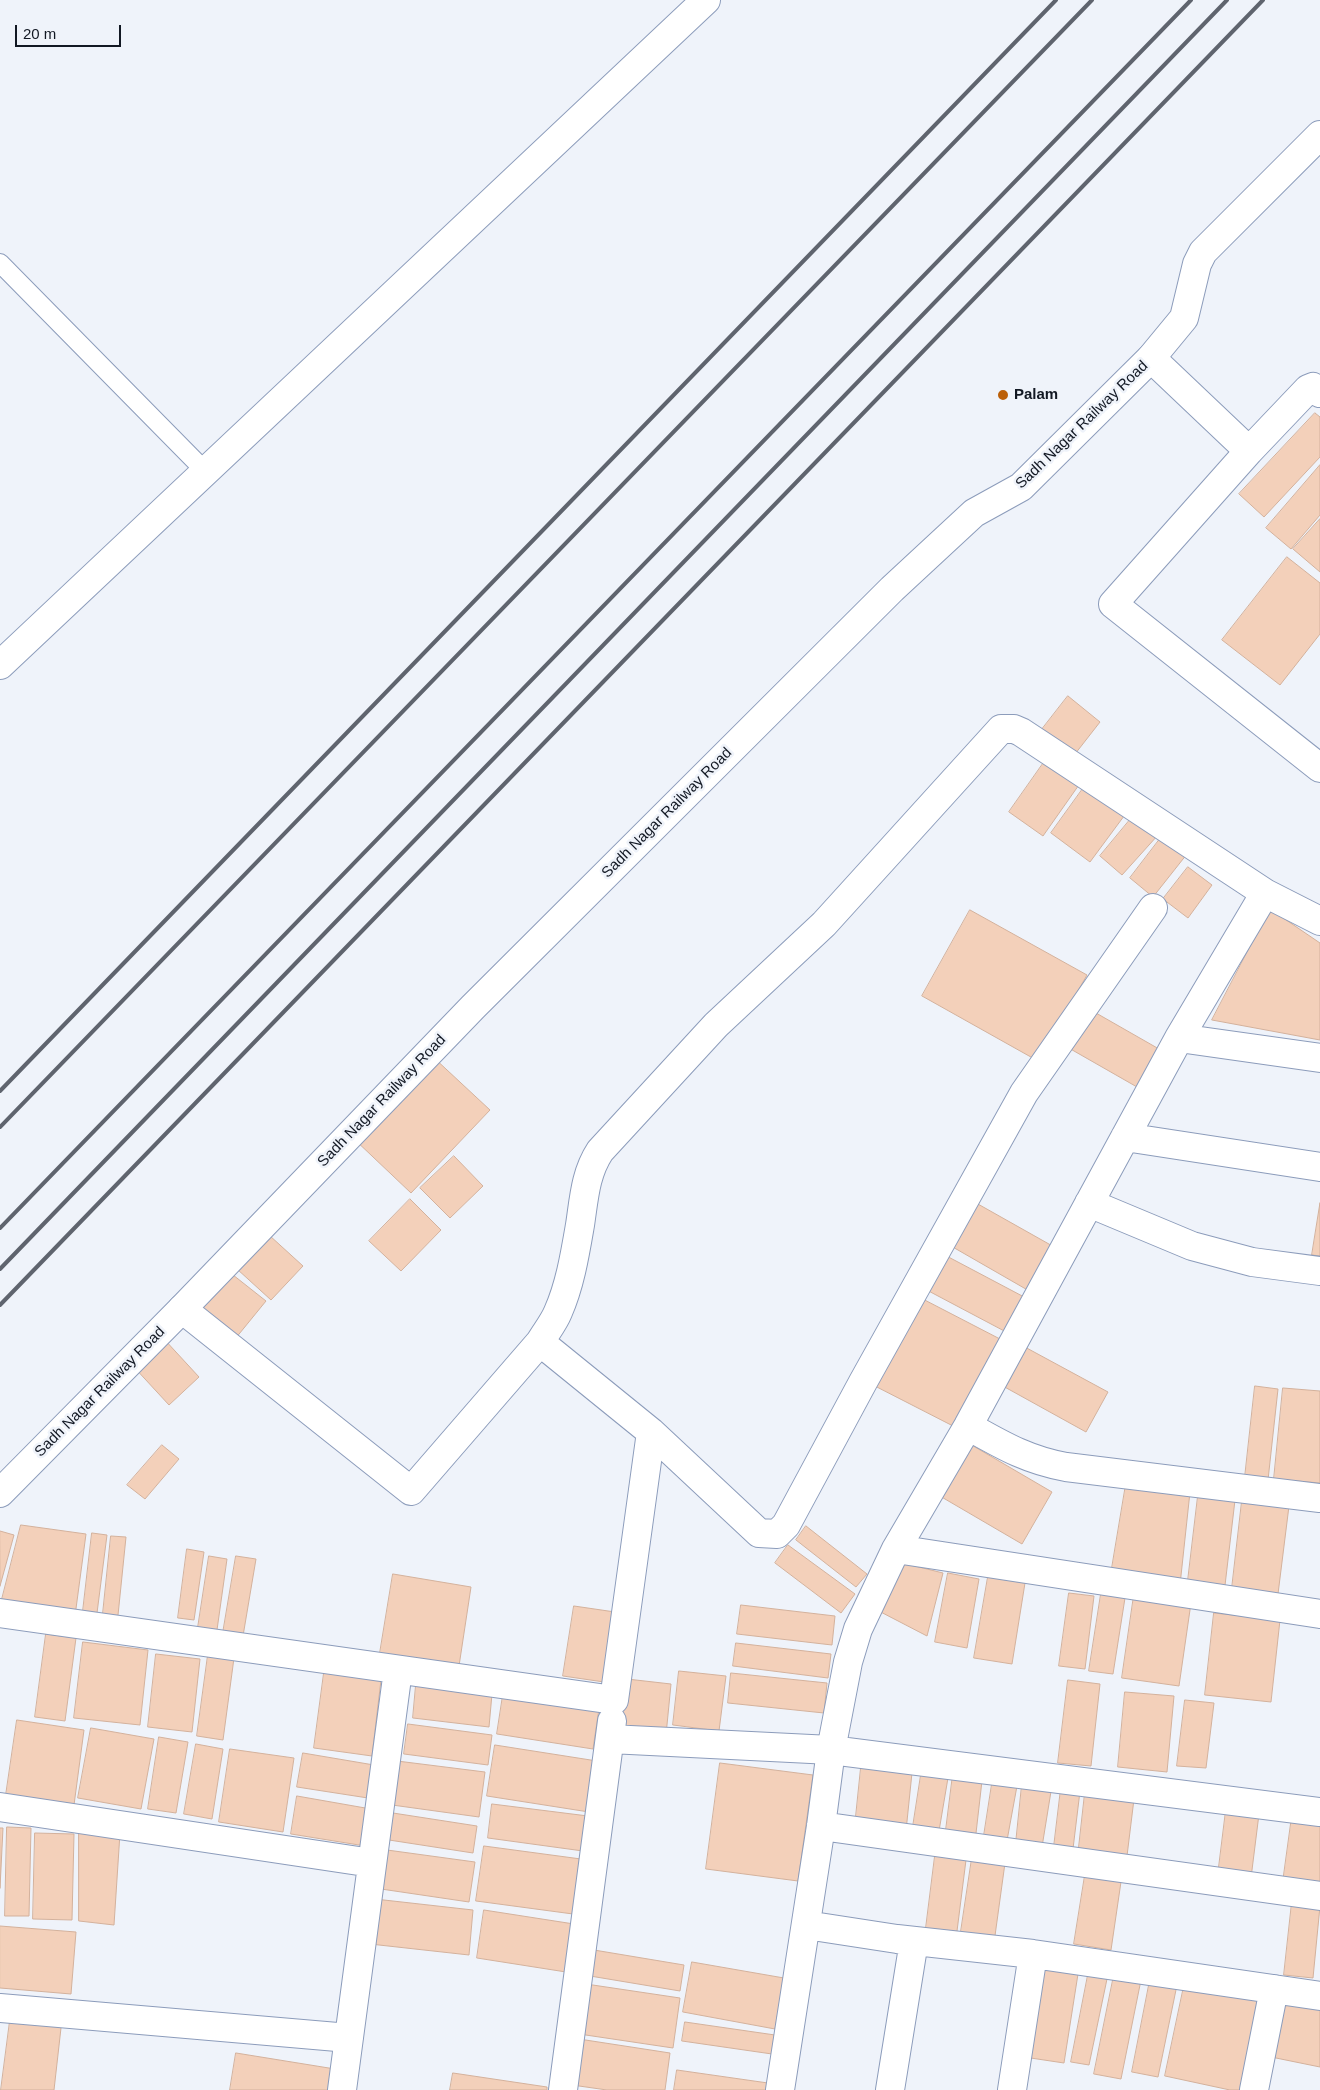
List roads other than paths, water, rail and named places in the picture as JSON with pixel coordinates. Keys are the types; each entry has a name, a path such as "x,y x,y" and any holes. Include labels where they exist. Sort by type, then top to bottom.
{"street":[{"path":"0,665 706,0"},
{"name":"Sadh Nagar Railway Road","path":"0,1493 182,1309 473,1007 892,589 974,513 1021,487 1151,358 1184,318 1197,264 1203,252 1320,135"},
{"path":"1151,358 1249,451"},
{"path":"1320,393 1313,386 1308,389 1249,451 1113,604 1320,768"},
{"path":"182,1309 411,1491 540,1342 558,1314 574,1258 587,1177 600,1151 716,1025 824,924 1001,729 1014,729 1021,732 1265,893 1320,921"},
{"path":"780,2090 831,1750 848,1662 858,1629 896,1549 968,1426 1179,1038 1265,893"},
{"path":"540,1342 651,1432 759,1533 777,1534 786,1525 863,1382 1024,1093 1153,908"},
{"path":"1179,1038 1320,1058"},
{"path":"1125,1137 1320,1167"},
{"path":"1089,1203 1208,1251 1252,1262 1320,1272"},
{"path":"968,1426 1022,1455 1066,1467 1320,1498"},
{"path":"563,2090 651,1432"},
{"path":"896,1549 1320,1614"},
{"path":"0,1613 614,1700"},
{"path":"342,2090 398,1670"},
{"path":"610,1739 831,1750 1320,1812"},
{"path":"0,1807 372,1863"},
{"path":"821,1826 1320,1896"},
{"path":"806,1925 914,1941 1033,1954 1320,1996"},
{"path":"890,2090 914,1941"},
{"path":"1012,2090 1033,1954"},
{"path":"1254,2090 1274,1988"},
{"path":"0,2008 349,2038"}],"lane":[{"path":"0,263 205,471"}],"railway":[{"path":"0,1091 1056,0"},
{"path":"0,1127 1092,0"},
{"path":"0,1228 1191,0"},
{"path":"0,1269 1227,0"},
{"path":"0,1305 1263,0"}],"place":[{"name":"Palam","path":"1003,395"}]}
